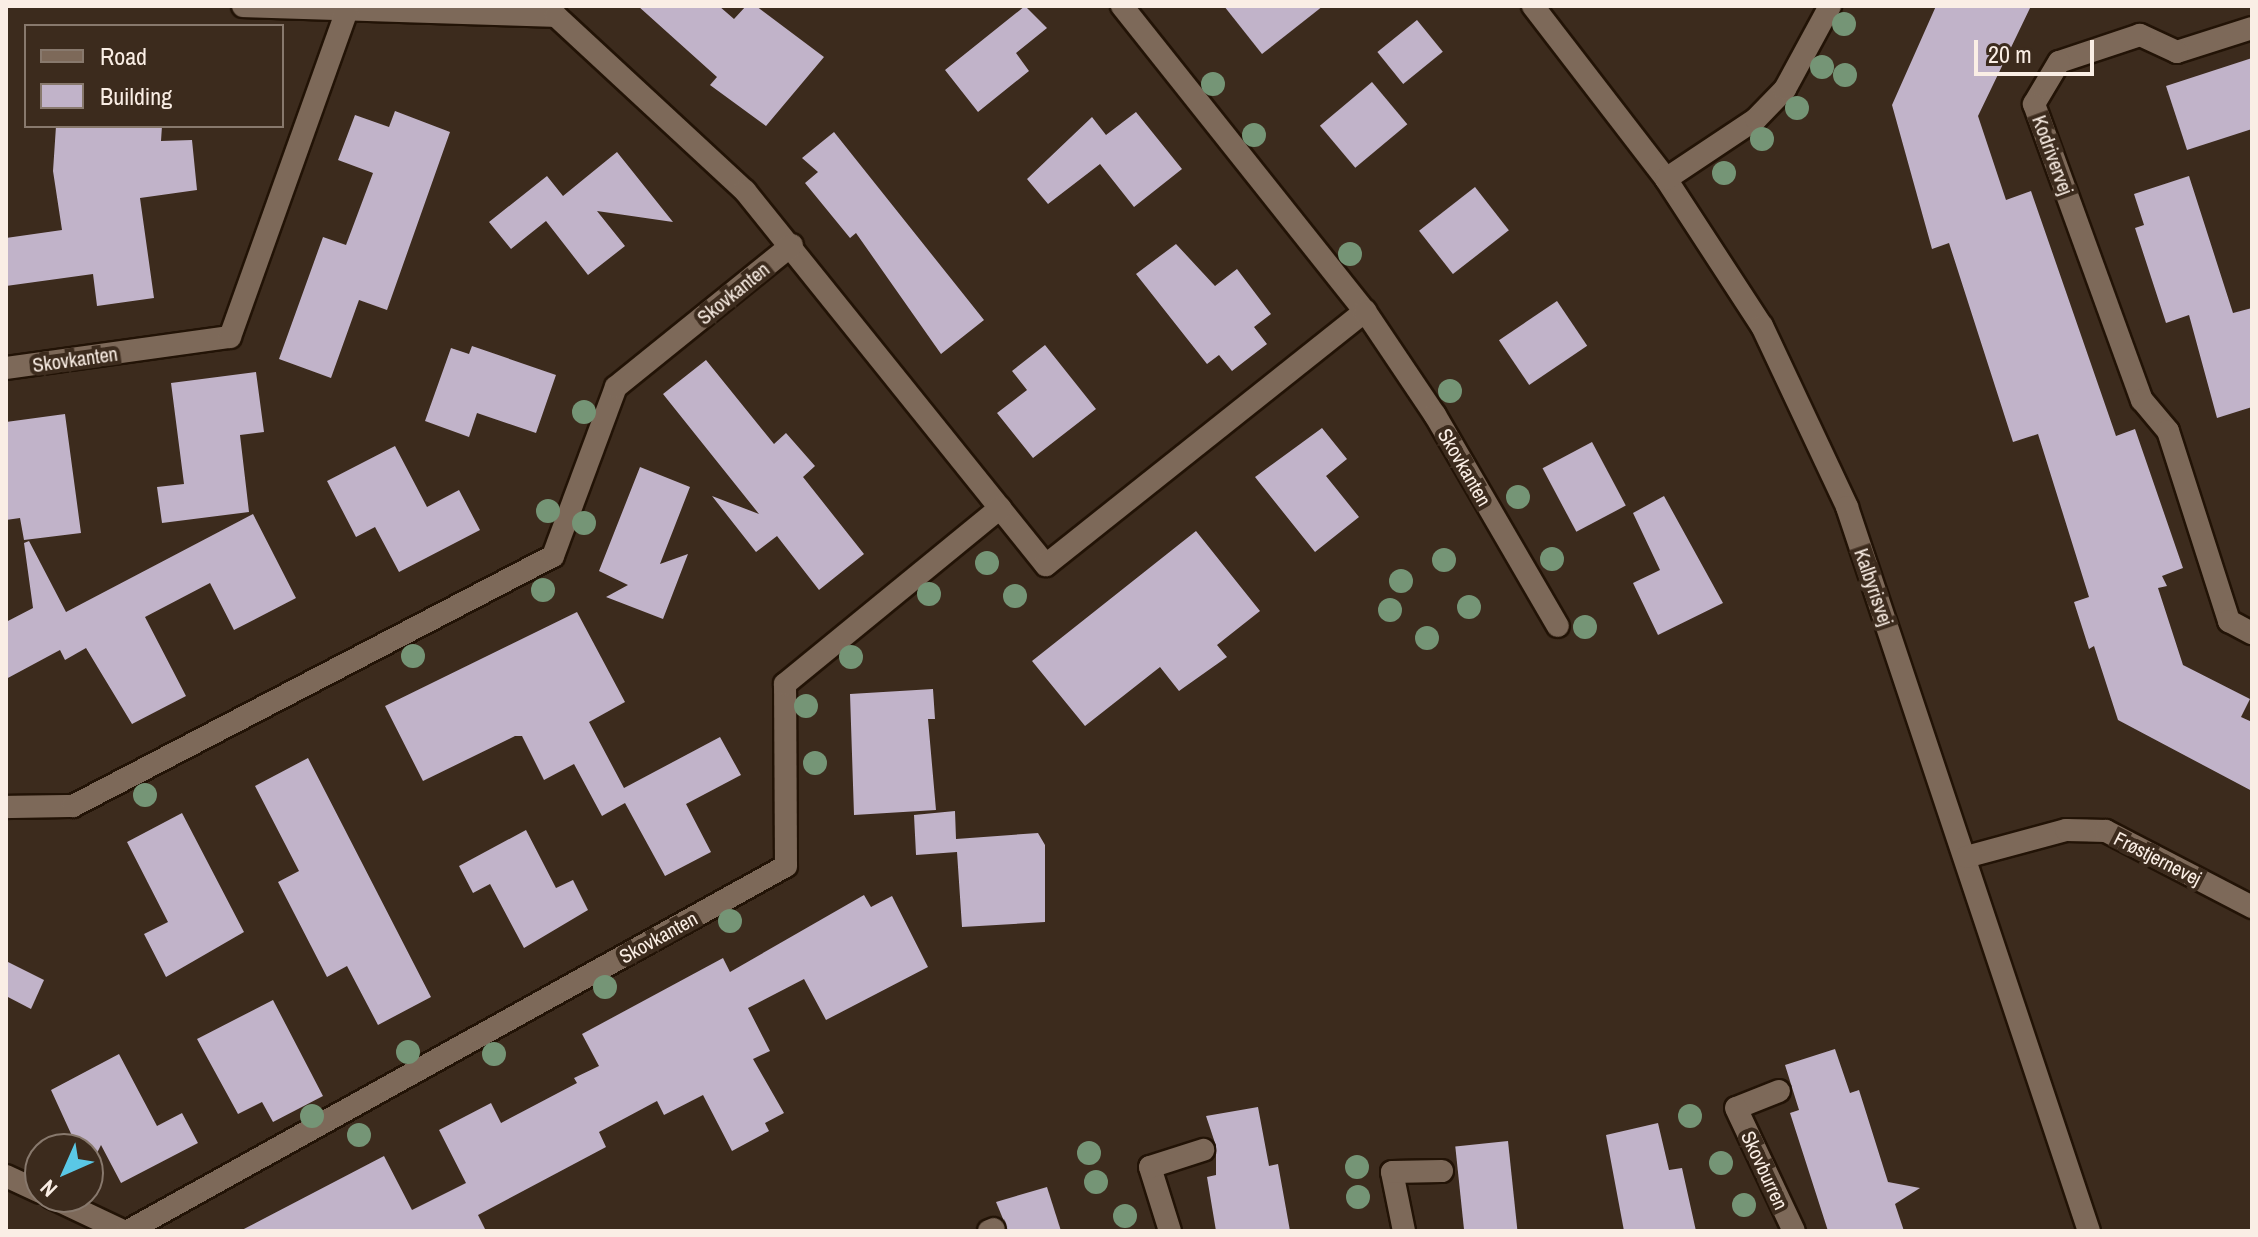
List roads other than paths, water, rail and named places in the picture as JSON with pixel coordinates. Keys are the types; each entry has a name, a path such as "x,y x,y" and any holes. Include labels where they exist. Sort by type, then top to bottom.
{"street":[{"path":"243,6 346,13 556,16 745,191 792,245 1046,565 1365,311"},
{"name":"Skovkanten","path":"1122,6 1365,311 1435,415 1558,626"},
{"name":"Kalbyrisvej","path":"1533,6 1666,179 1762,326 1847,507 2089,1231"},
{"path":"1666,179 1756,119 1785,89 1830,6"},
{"name":"Skovkanten","path":"6,368 230,337 346,13"},
{"name":"Kodrivervej","path":"2252,28 2177,52 2140,35 2059,62 2034,104 2142,400 2168,431 2229,621 2252,633"},
{"name":"Skovkanten","path":"6,807 73,806 553,556 616,387 792,245"},
{"name":"Skovkanten","path":"86,1213 126,1231 786,866 785,684 1000,508"},
{"name":"Frøstjernevej","path":"1966,857 2066,830 2106,831 2252,907"},
{"name":"Skovburren","path":"1779,1091 1736,1108 1794,1231"},
{"path":"1170,1231 1150,1167 1203,1150"},
{"path":"1404,1231 1392,1172 1442,1171"}]}
